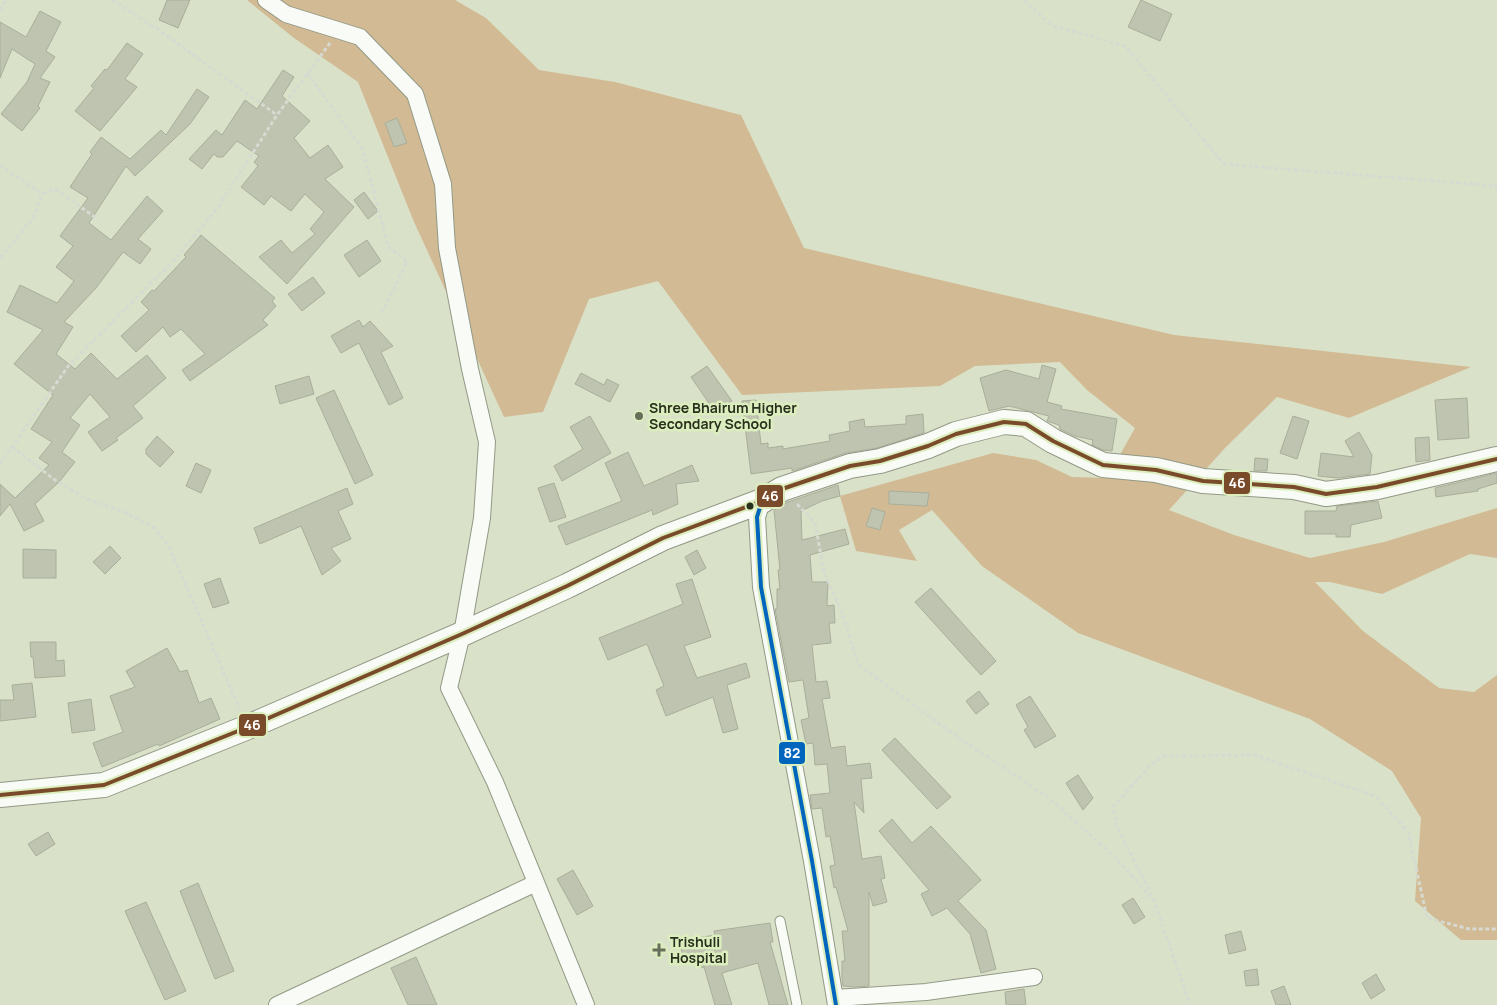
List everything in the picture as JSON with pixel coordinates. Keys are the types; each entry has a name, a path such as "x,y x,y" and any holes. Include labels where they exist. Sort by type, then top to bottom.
{"street":[{"path":"266,0 286,14 360,37 415,94 444,184 447,248 470,369 488,442 482,518 462,634 449,688 495,782 586,1005"},
{"path":"0,795 104,785 248,727 462,634 567,586 663,538 762,501 782,489 850,466 880,461 928,446 956,434 1004,422 1026,424 1053,441 1103,465 1156,470 1203,481 1294,487 1326,494 1377,487 1497,459"},
{"path":"762,501 757,517 761,587 836,1002 1034,977"},
{"path":"277,1005 536,883"}],"lane":[{"path":"780,921 797,1005"}],"path":[{"path":"0,10 6,0"},
{"path":"112,0 156,28 277,115"},
{"path":"1024,0 1051,25 1125,46 1224,164 1497,186"},
{"path":"0,464 69,365 172,262 216,209 277,115 340,31"},
{"path":"307,73 363,150 388,247 407,261 382,314"},
{"path":"0,165 42,194"},
{"path":"0,258 34,216 42,194 55,188 99,220"},
{"path":"12,447 55,480 87,499 124,512 155,528 170,549 248,727"},
{"path":"782,489 815,523 824,572 843,615 858,664 949,731 1050,799 1115,857 1154,901"},
{"path":"1190,1005 1154,901 1117,827 1113,807 1149,768 1163,756 1254,755 1375,796 1408,831 1427,918 1469,929 1497,929"}],"shaded area":[{"path":"247,0 455,0 486,18 539,70 615,82 741,115 804,248 1174,335 1471,367 1349,418 1277,397 1225,448 1169,510 1234,535 1310,558 1384,542 1497,508 1497,558 1470,554 1382,594 1330,582 1315,582 1363,631 1439,688 1474,692 1497,675 1497,940 1461,940 1415,901 1421,818 1392,771 1310,719 1078,633 982,566 932,510 899,530 917,561 856,551 840,496 993,453 1036,460 1072,477 1107,478 1135,428 1087,390 1060,362 975,366 940,386 742,395 658,281 589,299 543,412 504,417 414,222 358,82 294,38"}],"building":[{"path":"167,0 190,0 178,28 159,20"},
{"path":"1141,0 1172,14 1160,41 1128,27"},
{"path":"40,11 61,22 46,51 55,57 40,78 50,82 38,106 40,108 22,131 1,114 27,82 35,64 12,49 0,78 0,22 26,37"},
{"path":"127,43 143,54 125,79 137,87 100,131 75,111 94,88 91,86 105,69 107,70"},
{"path":"283,70 294,77 282,96 310,121 294,138 310,158 328,145 343,167 325,179 354,207 287,284 259,257 281,240 292,253 315,234 310,229 324,212 305,194 291,211 271,196 264,205 241,187 258,166 254,162 259,156 237,141 223,157 217,157 214,154 202,169 189,159 216,130 222,135 245,100 257,109"},
{"path":"197,89 209,97 190,124 135,176 126,166 89,223 111,240 147,196 163,211 138,239 151,249 140,264 123,252 96,288 64,322 73,327 56,354 75,369 91,353 117,379 147,355 166,378 133,406 143,418 102,451 88,432 110,417 90,394 70,418 80,425 62,452 75,462 59,482 35,504 44,521 24,531 10,504 0,516 0,484 15,498 49,465 39,458 52,442 31,429 53,395 14,364 43,330 7,312 20,285 57,303 74,281 56,267 73,246 60,236 88,198 70,187 101,137 130,159 161,130 166,135"},
{"path":"397,118 407,143 394,147 385,123"},
{"path":"364,192 378,211 368,219 354,200"},
{"path":"201,235 275,298 272,301 276,306 263,320 268,325 190,381 182,370 205,354 181,329 170,337 163,327 136,352 121,336 149,310 141,302 186,257 184,255"},
{"path":"367,240 381,261 359,277 344,255"},
{"path":"313,277 325,293 302,311 288,294"},
{"path":"359,320 363,327 370,321 393,346 381,352 403,398 389,405 359,343 341,353 331,336"},
{"path":"1042,365 1056,369 1047,402 1062,406 1061,409 1117,419 1112,451 1103,450 1092,445 1093,440 1075,436 1060,429 1059,425 1047,421 1049,416 1009,406 989,411 980,378 1006,370 1039,379"},
{"path":"707,366 732,401 715,412 691,377"},
{"path":"581,373 604,385 607,379 619,385 610,402 575,384"},
{"path":"309,376 314,394 280,404 275,386"},
{"path":"334,390 373,475 355,484 316,398"},
{"path":"1467,398 1469,438 1438,440 1435,400"},
{"path":"756,400 761,444 768,443 768,448 783,446 783,449 830,441 829,435 850,431 849,422 864,419 865,427 906,424 906,416 923,414 924,433 877,448 846,453 792,471 792,468 751,474 742,401"},
{"path":"590,416 611,453 562,481 554,466 583,449 570,427"},
{"path":"1293,416 1309,421 1297,459 1280,453"},
{"path":"1359,432 1372,455 1370,474 1338,478 1318,476 1321,453 1354,457 1345,441"},
{"path":"157,436 174,452 160,467 146,454 146,449"},
{"path":"1429,437 1430,460 1416,462 1415,438"},
{"path":"628,452 644,486 692,465 699,481 676,484 678,504 653,515 652,510 566,545 558,526 622,501 605,463"},
{"path":"1255,458 1268,459 1267,471 1254,471"},
{"path":"196,463 211,470 201,493 186,486"},
{"path":"1497,473 1497,483 1478,489 1478,491 1436,497 1435,488"},
{"path":"554,483 566,517 550,522 538,488"},
{"path":"838,485 840,496 822,501 801,511 802,540 845,529 849,544 810,555 812,582 828,582 827,606 834,605 835,623 829,623 831,643 812,645 816,682 827,681 830,698 822,699 831,748 845,746 847,766 870,763 872,778 861,779 864,813 854,802 862,859 881,856 885,878 881,879 887,902 873,906 869,892 869,986 854,987 843,986 842,961 845,961 842,931 848,931 836,887 834,888 830,866 835,865 830,836 826,837 822,808 812,809 810,795 830,793 827,764 815,765 813,743 806,744 801,720 809,718 803,680 789,682 775,609 777,609 777,589 780,589 778,570 780,570 774,510 788,502"},
{"path":"347,488 353,504 338,511 351,539 331,548 341,561 322,575 301,526 260,544 254,528"},
{"path":"889,491 929,493 927,506 889,504"},
{"path":"1378,501 1382,518 1351,525 1350,537 1336,537 1336,534 1305,534 1305,511 1336,511 1337,506"},
{"path":"872,508 885,512 880,530 866,526"},
{"path":"110,546 121,558 105,574 93,562"},
{"path":"23,549 56,550 56,578 23,578"},
{"path":"697,550 706,568 694,575 685,557"},
{"path":"220,578 229,603 213,608 204,584"},
{"path":"692,579 711,637 684,646 697,678 746,663 750,677 727,685 738,729 723,733 713,697 666,716 656,690 664,686 647,644 608,660 599,638 683,604 676,584"},
{"path":"931,588 996,661 981,675 915,602"},
{"path":"30,642 56,642 56,661 64,660 65,676 35,678"},
{"path":"167,648 180,672 187,670 199,703 211,698 220,719 159,746 158,744 102,767 93,743 123,732 110,696 135,687 126,671"},
{"path":"32,683 36,717 0,721 0,700 14,700 12,685"},
{"path":"979,691 989,704 976,714 966,701"},
{"path":"1030,696 1056,736 1035,748 1024,730 1028,727 1016,705"},
{"path":"91,699 95,730 72,733 68,703"},
{"path":"895,738 951,797 937,809 882,750"},
{"path":"1078,775 1093,798 1083,810 1066,783"},
{"path":"892,819 912,843 931,826 981,880 958,901 986,930 996,969 981,973 970,934 947,908 932,916 921,894 929,890 879,831"},
{"path":"48,832 55,844 36,856 28,844"},
{"path":"573,870 593,906 577,915 557,879"},
{"path":"198,883 234,971 215,979 180,891"},
{"path":"1133,898 1145,917 1134,924 1122,905"},
{"path":"146,902 186,991 165,1000 125,911"},
{"path":"770,923 773,942 770,942 788,1005 769,1005 758,963 722,973 732,1005 715,1005 700,959 683,962 680,941 715,935 714,931"},
{"path":"1241,931 1246,950 1229,954 1225,935"},
{"path":"416,957 437,1005 408,1005 391,968"},
{"path":"1257,969 1259,985 1246,986 1244,971"},
{"path":"1376,974 1385,990 1371,999 1362,983"},
{"path":"1284,986 1291,1005 1276,1005 1271,991"},
{"path":"1024,989 1026,1005 1006,1005 1005,992"}],"transit line":[{"name":"46","path":"0,795 104,785 248,727 462,634 567,586 663,538 762,501 782,489 850,466 880,461 928,446 956,434 1004,422 1026,424 1053,441 1103,465 1156,470 1203,481 1294,487 1326,494 1377,487 1497,459"},
{"name":"82","path":"762,501 757,517 761,587 812,861 836,1005"}],"place":[{"name":"Shree Bhairum Higher Secondary School","path":"639,416"},
{"name":"Trishuli Hospital","path":"659,950"}]}
